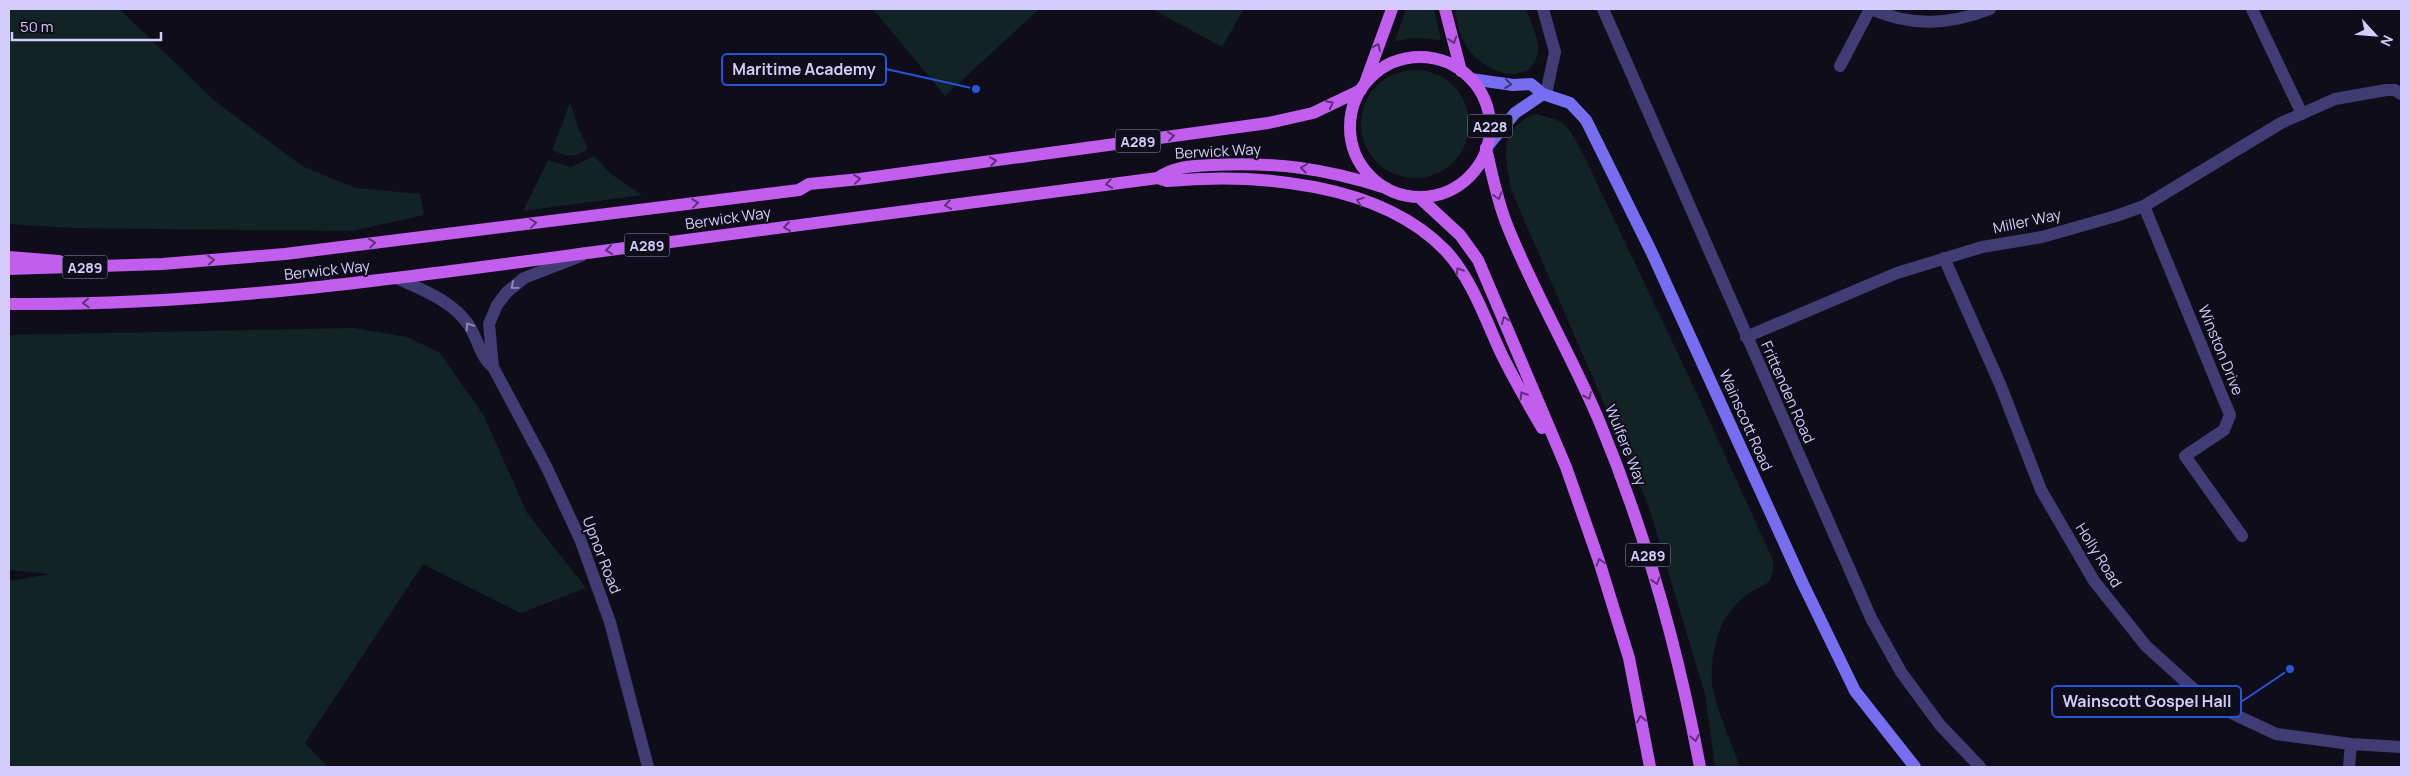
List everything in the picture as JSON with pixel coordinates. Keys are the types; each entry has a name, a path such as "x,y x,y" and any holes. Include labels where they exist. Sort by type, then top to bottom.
{"main road":[{"name":"A228","path":"1392,9 1352,112 1350,128 1352,144 1358,159 1367,173 1386,188 1399,194 1420,197 1443,193 1458,186 1475,169 1486,148 1490,128 1487,108 1482,96 1466,75 1445,9"},
{"name":"A228","path":"1363,87 1383,68 1407,58 1420,57 1438,60 1466,75"},
{"name":"Berwick Way","path":"9,270 119,266 285,254 799,190 809,184 860,179 1268,123 1312,113 1363,87"},
{"name":"Wulfere Way","path":"1486,148 1495,187 1507,224 1596,414 1631,503 1669,629 1700,767"},
{"name":"Berwick Way","path":"9,304 135,301 267,292 399,279 1158,178 1167,171 1193,166 1287,165 1341,174 1386,188"},
{"name":"A289","path":"1158,178 1167,181 1239,178 1294,184 1363,201 1388,211 1422,231 1446,252 1464,279 1513,378 1566,467"},
{"name":"A289","path":"1420,197 1460,235 1478,260 1566,467 1600,561 1629,658 1650,767"},
{"name":"A289","path":"9,257 119,266"}],"street":[{"path":"1486,148 1515,113 1545,94 1555,52 1543,9"},
{"name":"Frittenden Road","path":"1603,9 1746,338 1871,618 1901,672 1940,725 1980,767"},
{"path":"1840,66 1871,9 1904,20 1931,23 1957,20 1990,9"},
{"path":"2252,9 2302,114"},
{"name":"Wainscott Road","path":"1466,75 1513,85 1531,84 1545,94 1562,99 1579,110 1594,133 1660,270 1803,584 1855,692 1914,767"},
{"name":"Miller Way","path":"1746,338 1896,272 1982,247 2042,237 2144,206 2250,140 2335,99 2386,90 2395,90 2401,94"},
{"name":"Winston Drive","path":"2144,206 2230,415 2224,430 2185,456 2242,536"},
{"path":"493,367 489,324 507,292 524,278 590,253"},
{"name":"Holly Road","path":"1944,258 2000,384 2041,490 2094,582 2146,646 2208,702 2276,734 2351,744 2401,747"},
{"name":"Upnor Road","path":"399,279 438,299 461,315 471,328 484,360 493,367 546,466 580,539 610,622 648,767"},
{"path":"2349,767 2351,744"}],"shaded area":[{"path":"9,9 119,9 216,102 302,166 355,188 420,194 424,215 352,231 73,228 9,224"},
{"path":"873,9 1039,9 945,96"},
{"path":"1152,9 1244,9 1222,47"},
{"path":"1406,9 1434,9 1441,40 1414,38 1395,41"},
{"path":"1455,9 1526,9 1538,46 1538,54 1533,65 1524,72 1509,74 1493,69 1479,60 1469,50 1463,39 1458,27"},
{"path":"1415,70 1435,75 1453,86 1464,104 1469,124 1464,144 1453,162 1435,173 1415,178 1395,173 1377,162 1366,144 1361,124 1366,104 1377,86 1395,75"},
{"path":"570,103 579,130 588,147 580,154 571,156 552,150"},
{"path":"1535,114 1546,116 1561,123 1571,132 1579,146 1698,396 1773,560 1770,580 1745,596 1727,616 1721,626 1713,654 1713,690 1740,767 1715,767 1705,694 1648,504 1511,190 1506,145 1514,128"},
{"path":"594,156 611,174 642,195 523,211 548,160 571,167"},
{"path":"353,328 407,337 440,353 484,416 527,513 586,588 521,613 423,564 305,743 328,767 9,767 9,581 51,574 9,570 9,335"}],"place":[{"name":"Maritime Academy","path":"976,89"},
{"name":"Wainscott Gospel Hall","path":"2290,669"}]}
